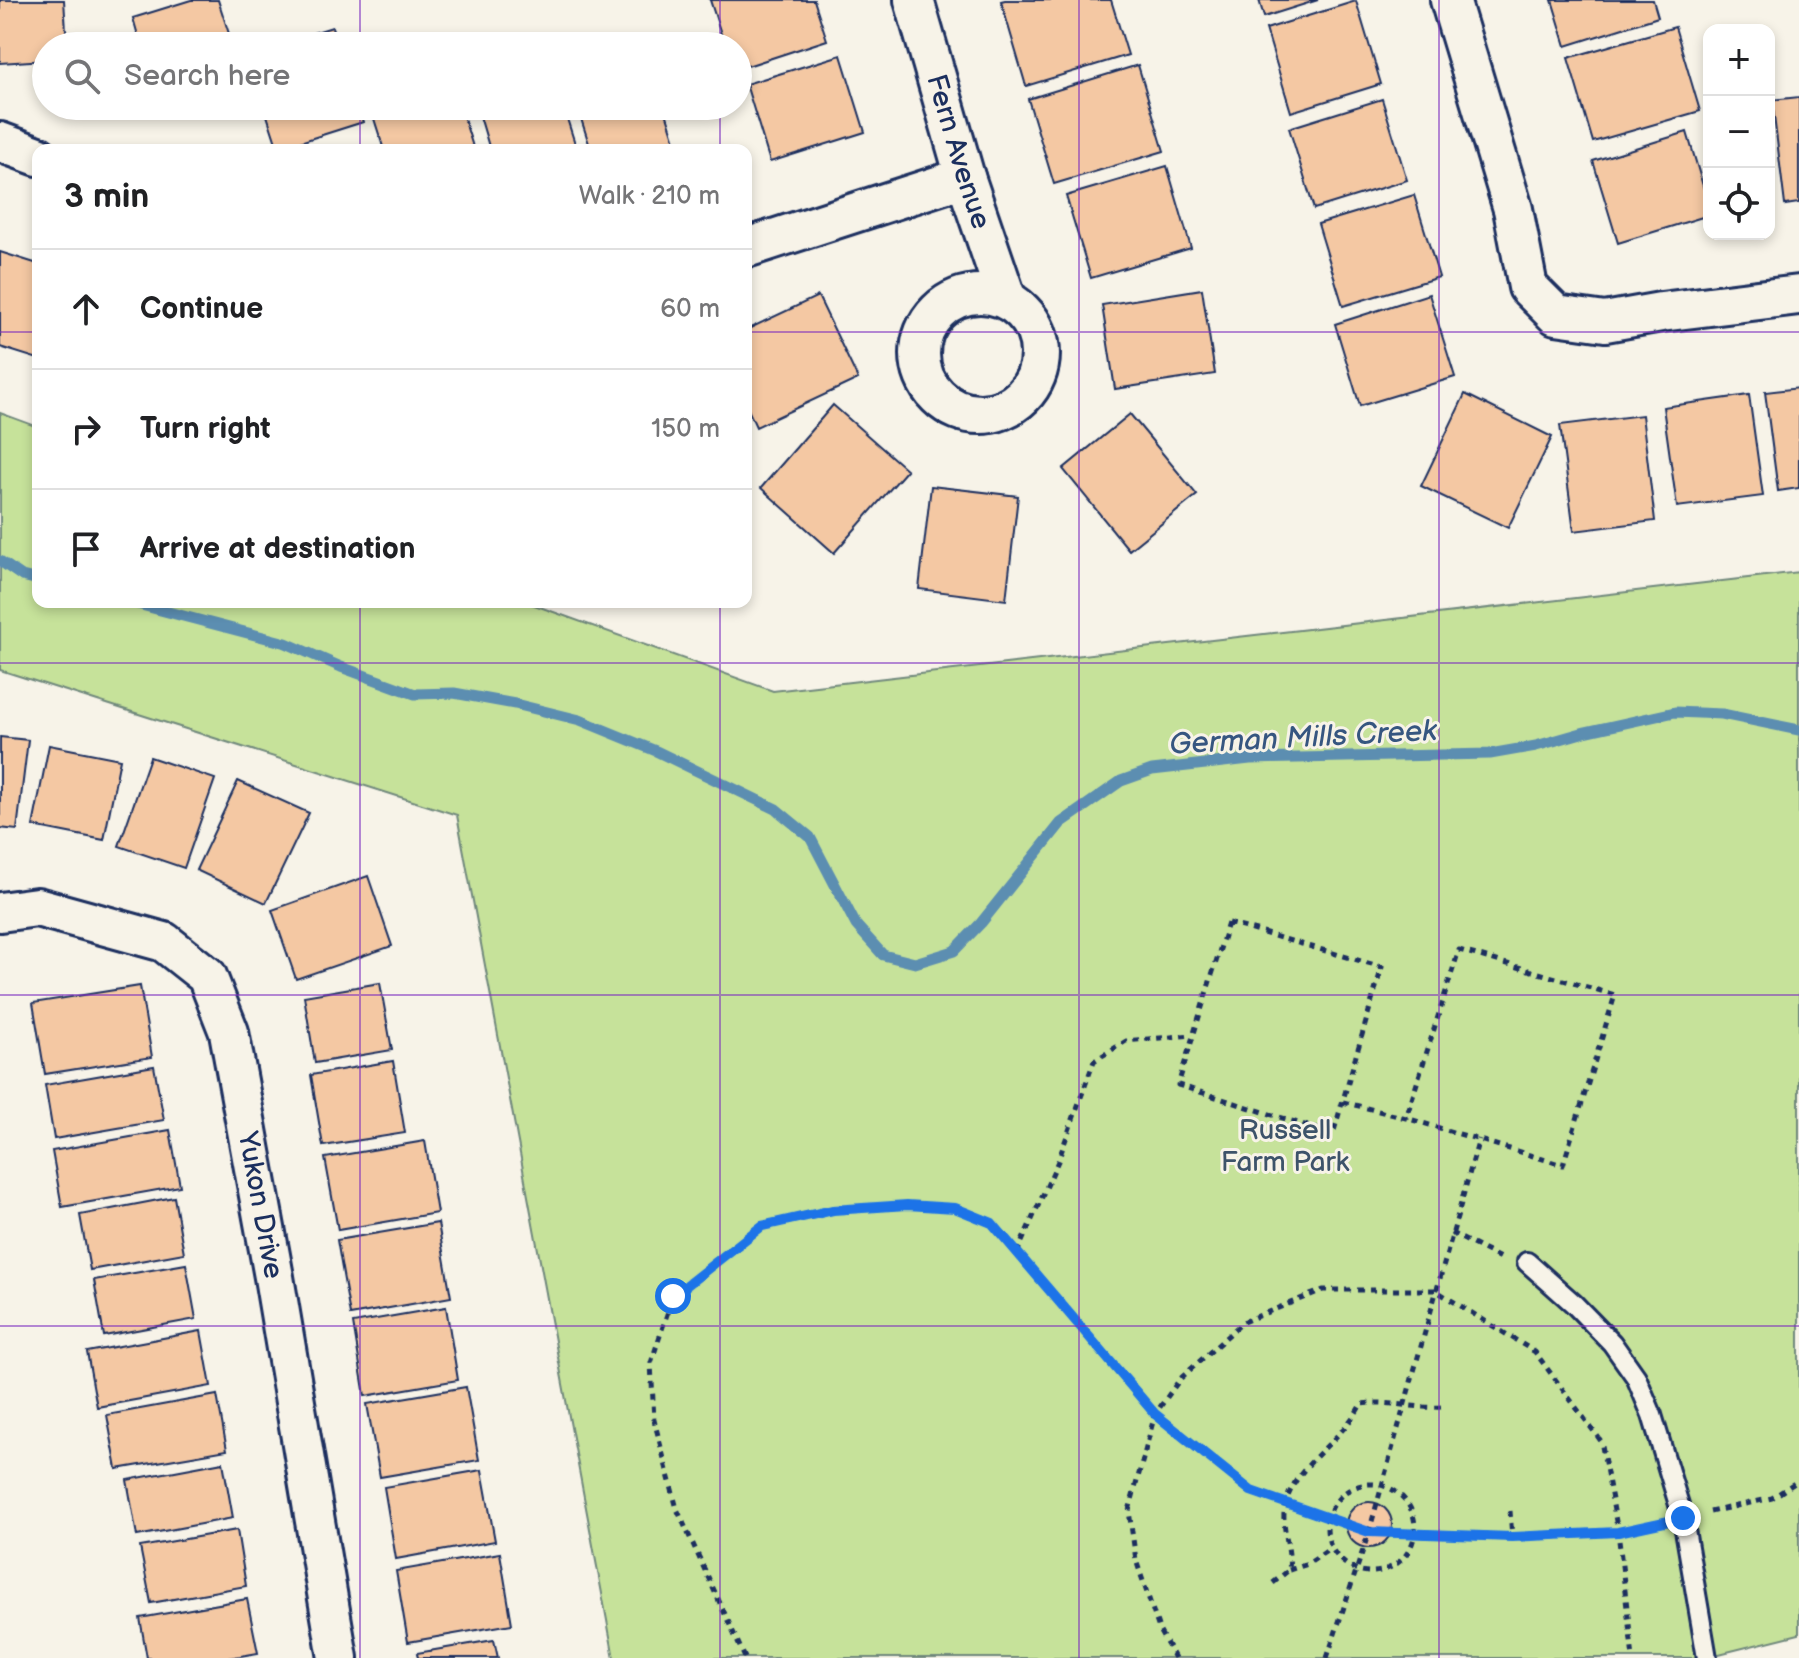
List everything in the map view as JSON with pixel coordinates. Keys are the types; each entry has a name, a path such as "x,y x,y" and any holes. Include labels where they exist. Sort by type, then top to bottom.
{"street":[{"name":"Fern Avenue","path":"914,0 965,177 1007,300"},
{"path":"1450,0 1513,209 1528,287 1556,315 1605,322 1799,295"},
{"path":"0,142 32,154"},
{"path":"752,246 965,177"},
{"name":"Yukon Drive","path":"0,912 37,907 164,942 207,976 229,1032 338,1658"}],"lane":[{"path":"1518,1263 1573,1303 1612,1343 1636,1377 1652,1415 1683,1518 1707,1658"}],"path":[{"path":"1228,923 1382,967 1333,1134 1178,1085 1193,1035 1228,923"},
{"path":"1343,1102 1563,1165 1615,995 1459,950 1406,1118"},
{"path":"1017,1253 1058,1161 1094,1061 1126,1041 1193,1035"},
{"path":"1327,1658 1369,1532 1479,1139"},
{"path":"745,1658 677,1509 654,1420 651,1363 673,1296 762,1226 833,1210 907,1205 955,1208 992,1223 1155,1414 1251,1491 1369,1532 1512,1537 1618,1532 1772,1498 1799,1480"},
{"path":"1451,1233 1518,1263"},
{"path":"1175,1658 1160,1632 1136,1560 1129,1511 1155,1414 1180,1379 1243,1322 1323,1290 1435,1290 1535,1352 1601,1441 1618,1532 1633,1658"},
{"path":"1289,1570 1291,1557 1283,1527 1285,1503 1297,1480 1315,1458 1337,1439 1361,1404 1379,1401 1441,1407"},
{"path":"1382,1485 1404,1498 1411,1509 1415,1533 1405,1557 1394,1565 1369,1573 1344,1564 1331,1548 1326,1530 1328,1517 1333,1504 1354,1487 1382,1485"},
{"path":"1510,1511 1512,1537"},
{"path":"1273,1583 1289,1570 1308,1564 1331,1548"}],"green space":[{"name":"Russell Farm Park","path":"0,413 32,425 32,608 543,608 773,691 1799,572 1799,1634 1703,1658 614,1658 457,815 0,670"}],"building":[{"path":"0,0 64,0 66,32 32,32 32,61 0,63"},
{"path":"191,0 218,0 228,32 137,32 133,18"},
{"path":"710,0 814,0 827,40 752,64 752,32 720,32"},
{"path":"1111,0 1128,55 1026,86 1001,1"},
{"path":"1259,0 1318,0 1264,17"},
{"path":"1552,0 1653,0 1658,17 1566,46"},
{"path":"1356,1 1381,84 1291,112 1266,29"},
{"path":"332,27 334,32 316,32"},
{"path":"1675,27 1700,111 1593,142 1568,58"},
{"path":"841,55 865,132 770,162 752,104 752,82"},
{"path":"1138,65 1164,151 1054,184 1028,99"},
{"path":"1799,97 1799,203 1785,205 1775,100"},
{"path":"1382,99 1407,180 1314,209 1289,128"},
{"path":"269,120 363,122 294,144 276,144"},
{"path":"374,120 464,120 472,144 382,144"},
{"path":"481,120 567,120 575,144 488,144"},
{"path":"581,120 668,120 676,144 589,144"},
{"path":"1687,132 1703,186 1703,217 1618,243 1593,161"},
{"path":"1167,166 1191,248 1091,278 1066,196"},
{"path":"1414,195 1439,277 1343,306 1318,224"},
{"path":"0,252 32,262 32,357 0,347"},
{"path":"1202,289 1215,374 1115,389 1102,305"},
{"path":"1429,294 1455,377 1360,406 1335,324"},
{"path":"818,296 858,379 756,427 752,418 752,327"},
{"path":"1799,388 1799,488 1778,491 1765,392"},
{"path":"1465,394 1552,437 1508,528 1421,486"},
{"path":"1749,395 1763,496 1677,507 1663,407"},
{"path":"833,405 907,470 834,553 761,488"},
{"path":"1130,414 1197,495 1129,550 1063,469"},
{"path":"1642,415 1655,521 1574,531 1560,425"},
{"path":"931,486 1018,496 1006,600 919,589"},
{"path":"0,737 28,740 17,830 0,828"},
{"path":"49,745 120,759 104,840 33,826"},
{"path":"150,757 215,779 184,868 119,846"},
{"path":"238,781 309,813 266,903 196,870"},
{"path":"368,876 392,946 296,979 272,910"},
{"path":"380,983 392,1050 315,1063 304,996"},
{"path":"140,986 152,1057 45,1074 33,1003"},
{"path":"393,1061 405,1133 323,1146 311,1075"},
{"path":"154,1066 164,1120 54,1139 45,1085"},
{"path":"170,1130 180,1186 62,1207 52,1151"},
{"path":"425,1141 437,1213 338,1230 325,1158"},
{"path":"174,1197 184,1253 90,1270 80,1215"},
{"path":"438,1223 451,1297 350,1315 337,1240"},
{"path":"186,1264 196,1319 104,1336 94,1280"},
{"path":"446,1307 458,1380 365,1396 353,1323"},
{"path":"201,1331 211,1386 97,1407 87,1352"},
{"path":"466,1387 479,1460 380,1477 367,1404"},
{"path":"217,1395 227,1450 117,1469 107,1415"},
{"path":"223,1462 233,1518 137,1536 127,1480"},
{"path":"482,1470 495,1541 396,1559 384,1487"},
{"path":"1369,1502 1385,1509 1392,1525 1385,1541 1369,1548 1353,1541 1346,1525 1353,1509"},
{"path":"237,1530 246,1586 151,1603 140,1547"},
{"path":"500,1553 512,1624 408,1642 396,1571"},
{"path":"247,1599 258,1653 229,1658 147,1658 140,1618"},
{"path":"494,1640 498,1658 418,1658 417,1653"}],"waterway":[{"name":"German Mills Creek","path":"0,561 22,576 32,578"},
{"name":"German Mills Creek","path":"153,608 286,643 415,694 454,693 515,704 580,720 656,751 776,809 810,837 856,925 883,955 915,963 954,951 981,923 1061,823 1121,781 1152,770 1250,759 1490,754 1675,712 1722,714 1799,730"}],"route":[{"path":"673,1296 762,1226 833,1210 907,1205 955,1208 992,1223 1155,1414 1251,1491 1369,1532 1512,1537 1618,1532 1683,1518"}]}
